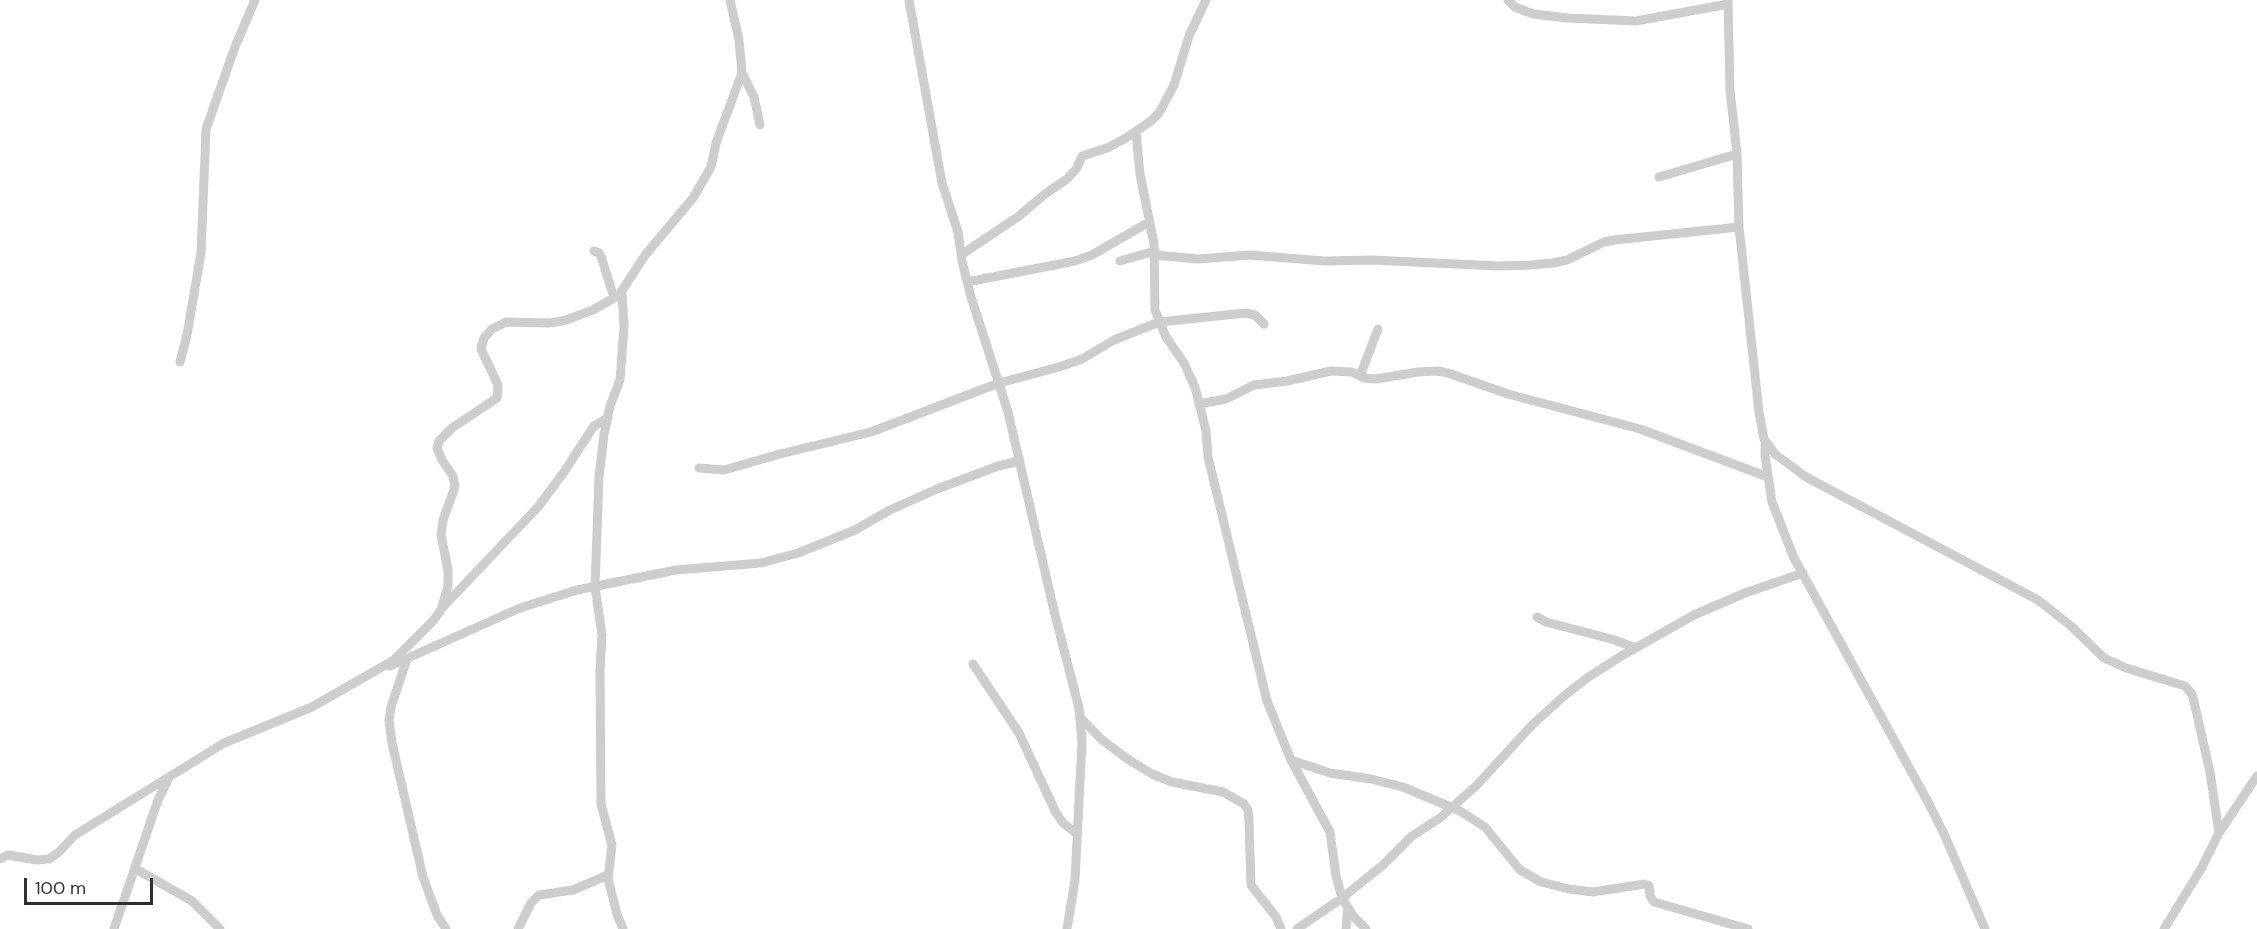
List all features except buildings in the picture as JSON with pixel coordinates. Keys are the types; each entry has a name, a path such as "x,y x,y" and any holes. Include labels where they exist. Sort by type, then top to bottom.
{"street":[{"path":"180,362 201,253 206,129 235,47 255,0"},
{"path":"730,0 739,40 742,73 754,98 760,125"},
{"path":"909,0 942,183 958,232 967,282 999,383 1020,461 1031,517 1080,717 1082,742 1075,880 1067,929"},
{"path":"961,255 1019,216 1067,179 1077,168 1082,156 1107,148 1136,132 1159,113 1169,96 1190,36 1206,0"},
{"path":"1508,0 1515,7 1533,14 1636,21 1728,2 1730,90 1737,154 1739,227 1759,412 1772,502 1803,573 1928,802 1984,929"},
{"path":"441,610 448,586 448,570 441,541 441,526 455,488 453,476 437,448 452,428 497,398 498,385 481,349 484,338 492,329 506,322 563,321 592,310 622,292 646,254 681,214 705,179 742,73"},
{"path":"1136,132 1138,167 1155,253 1154,301 1159,322 1190,374 1200,404 1206,431 1208,457 1264,690 1275,725 1291,760 1330,832 1336,876 1342,898 1354,917 1366,929"},
{"path":"1659,177 1737,154"},
{"path":"967,282 1075,261 1092,255 1149,222"},
{"path":"1120,261 1155,253 1198,259 1250,255 1324,261 1531,265 1567,260 1604,242 1614,240 1739,227"},
{"path":"594,251 601,256 614,298"},
{"path":"622,292 624,327 620,380 608,418 599,477 595,587 602,635 601,804 612,845 608,875 616,914 623,929"},
{"path":"699,468 724,470 872,432 999,383 1082,359 1114,340 1159,322 1246,313 1255,315 1263,324"},
{"path":"1360,376 1378,328"},
{"path":"1200,404 1226,399 1254,385 1287,381 1331,371 1352,372 1376,379 1418,372 1448,373 1508,394 1609,423 1640,429 1768,477"},
{"path":"0,859 8,855 37,860 49,859 75,835 224,743 312,706 394,660 538,507 594,426 608,418"},
{"path":"1764,439 1775,454 1806,477 2038,600 2071,626 2104,658 2126,668 2185,686 2192,694 2195,706 2210,772 2220,833"},
{"path":"369,675 520,608 577,590 676,570 761,563 778,559 855,530 890,510 937,489 998,466 1020,461"},
{"path":"1297,929 1342,898 1383,865 1412,836 1440,818 1476,786 1532,725 1564,696 1635,648 1676,624 1720,603 1803,573"},
{"path":"1537,617 1546,622 1615,640 1635,648"},
{"path":"407,659 391,707 392,743 423,877 437,915 446,929"},
{"path":"973,664 1018,733 1055,811 1063,823 1077,834"},
{"path":"1080,717 1110,745 1152,774 1172,782 1223,792 1244,804 1249,822 1251,885 1276,917 1281,929"},
{"path":"1291,760 1330,773 1403,787 1451,807 1485,827 1520,870 1541,882 1593,892 1645,884 1649,886 1650,896 1654,902 1748,929"},
{"path":"2164,929 2220,833 2257,776"},
{"path":"114,929 158,800 169,778"},
{"path":"136,869 192,901 220,929"},
{"path":"518,929 527,911 539,895 573,890 608,875"},
{"path":"1346,929 1348,907"}]}
